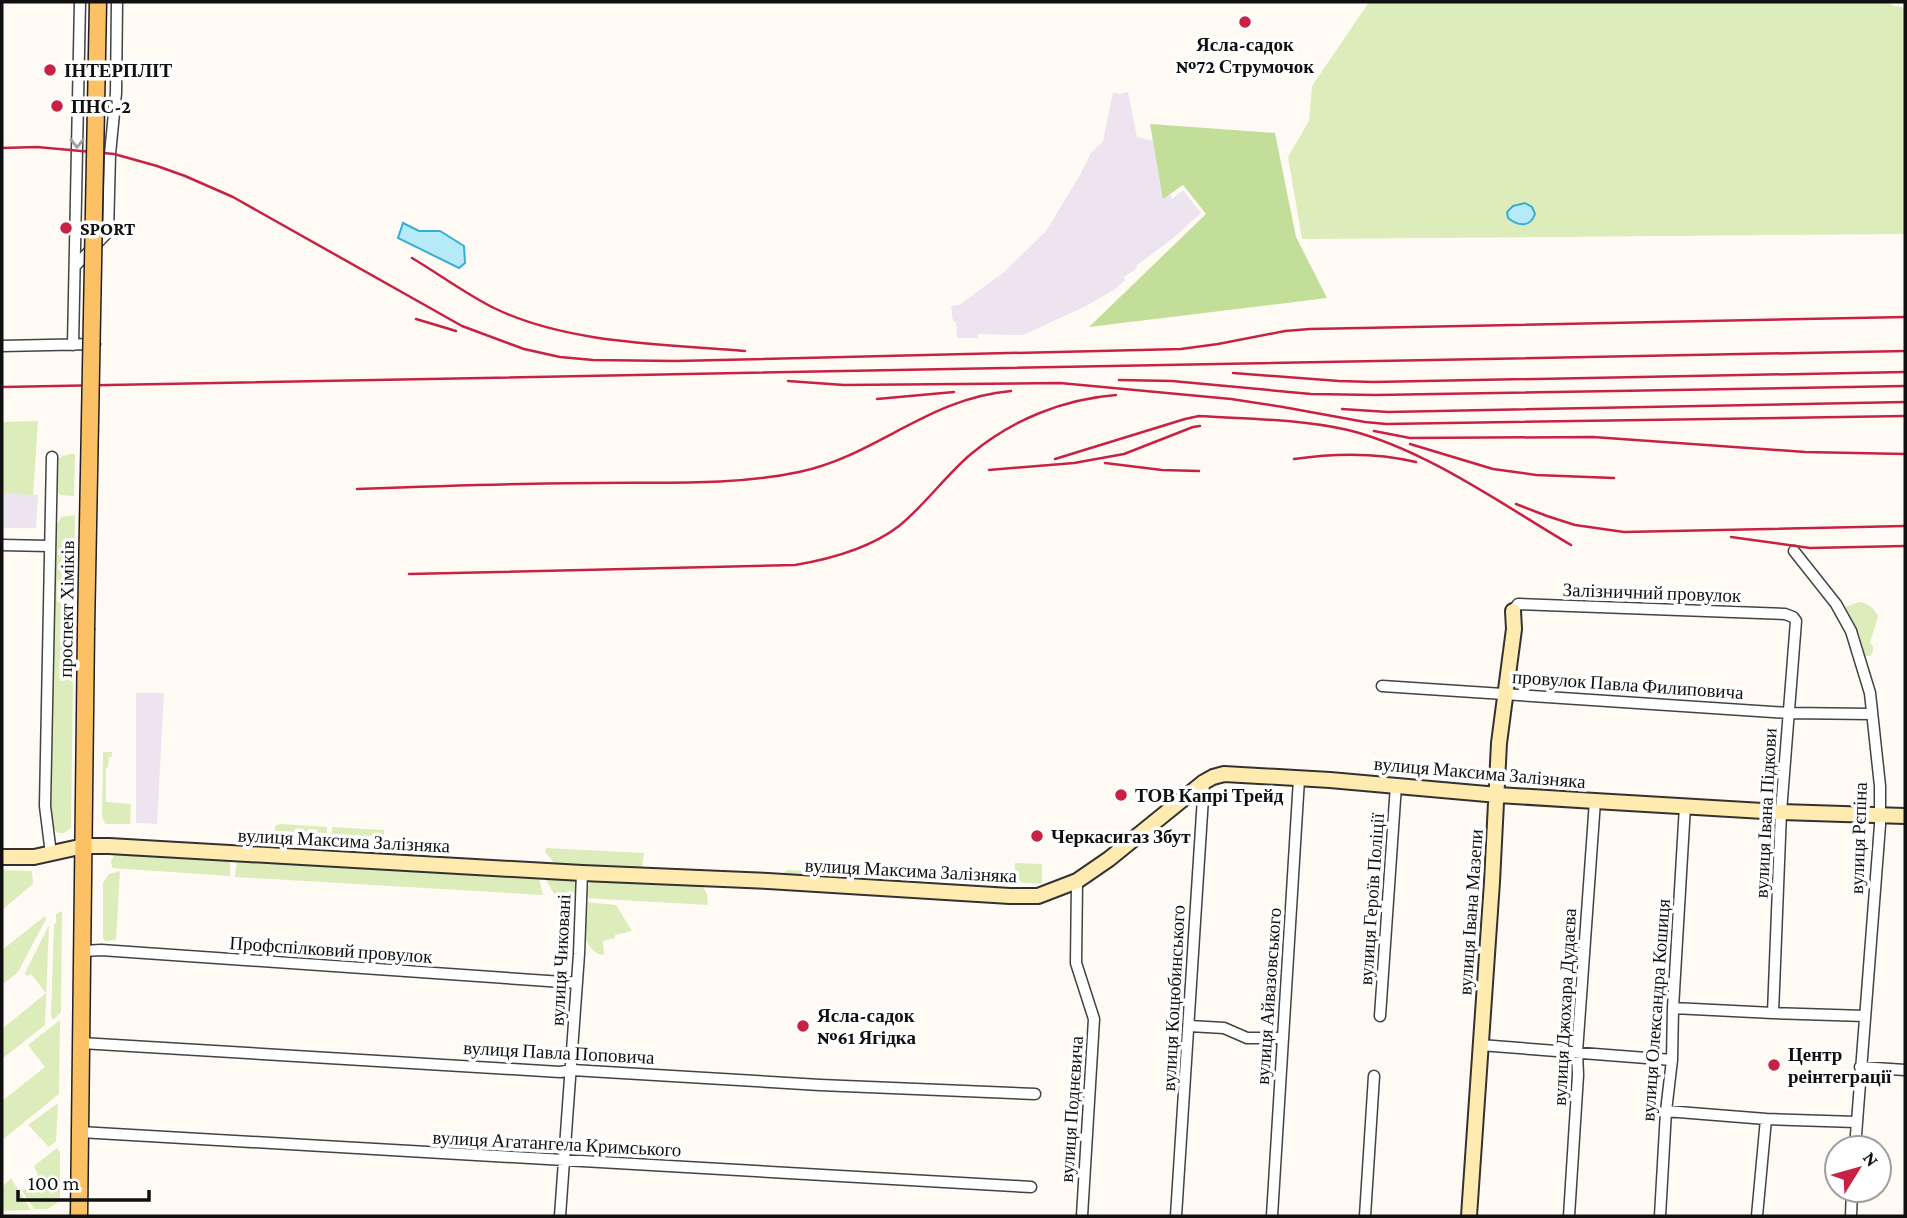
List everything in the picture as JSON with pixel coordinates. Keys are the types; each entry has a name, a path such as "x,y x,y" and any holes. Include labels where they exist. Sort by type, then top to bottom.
{"main road":[{"name":"проспект Хіміків","path":"79,1216 86,630 98,2"},
{"name":"вулиця Івана Мазепи","path":"1469,1216 1498,795 1499,743 1514,629 1513,611"},
{"name":"вулиця Максима Залізняка","path":"2,857 34,857 84,846 1038,896 1077,881 1109,859 1204,782 1224,774 1595,801 1905,816"}],"street":[{"path":"73,345 80,2"},
{"path":"75,267 108,232 110,154 116,93 117,2"},
{"path":"79,53 117,52"},
{"path":"2,346 95,344 97,243"},
{"path":"74,316 95,313"},
{"name":"проспект Хіміків","path":"51,853 46,806 52,457"},
{"path":"2,545 49,546"},
{"name":"вулиця Рєпіна","path":"1794,551 1836,604 1851,631 1870,693 1880,786 1855,1134"},
{"name":"Залізничний провулок","path":"1513,611 1518,604 1785,614 1793,617"},
{"name":"вулиця Івана Підкови","path":"1773,1013 1781,811 1796,621 1793,617"},
{"name":"провулок Павла Филиповича","path":"1382,686 1789,713 1871,714"},
{"name":"вулиця Айвазовського","path":"1272,1216 1299,779"},
{"name":"вулиця Коцюбинського","path":"1176,1216 1204,782"},
{"name":"вулиця Героїв Поліції","path":"1380,1016 1396,785"},
{"name":"вулиця Джохара Дудаєва","path":"1569,1216 1578,1075 1577,1052 1595,801"},
{"name":"вулиця Олександра Кошиця","path":"1660,1216 1672,1059 1685,806"},
{"name":"вулиця Чиковані","path":"560,1216 578,983 582,873"},
{"name":"вулиця Поднєвича","path":"1077,881 1076,963 1094,1019 1082,1216"},
{"name":"Профспілковий провулок","path":"83,951 101,950 578,983"},
{"path":"1673,1008 1865,1016"},
{"path":"1189,1027 1224,1028 1247,1038 1283,1038"},
{"name":"вулиця Павла Поповича","path":"81,1042 560,1072 572,1070 832,1086 1035,1094"},
{"path":"1480,1045 1672,1059"},
{"path":"1860,1067 1905,1070"},
{"path":"1365,1216 1374,1076"},
{"path":"1666,1111 1766,1119 1856,1122"},
{"path":"1757,1216 1766,1119"},
{"name":"вулиця Агатангела Кримського","path":"80,1132 1031,1187"}],"shaded area":[{"path":"1113,92 1128,92 1137,137 1154,141 1172,199 1183,190 1201,213 1136,266 1117,288 1084,307 1023,335 978,334 978,338 957,338 951,306 959,305 1004,272 1046,231 1091,153 1103,141"},
{"path":"2,493 38,495 36,528 2,528"},
{"path":"136,693 164,693 157,824 136,823"}],"green space":[{"path":"1369,2 1891,2 1891,5 1905,8 1905,234 1302,239 1288,157 1309,121 1312,86"},
{"path":"1150,124 1275,133 1296,237 1327,298 1089,327 1206,214 1183,185 1163,199"},
{"path":"38,421 33,495 2,493 2,422"},
{"path":"75,454 74,496 60,495 56,491 57,460"},
{"path":"75,515 71,828 64,833 58,833 51,826 50,795 55,528 61,517"},
{"path":"1859,602 1870,606 1878,616 1870,643 1873,652 1870,656 1865,656 1859,633 1845,607"},
{"path":"103,752 112,752 106,768 106,802 131,804 130,824 105,824 102,816"},
{"path":"275,826 327,827 327,833 275,831"},
{"path":"332,827 384,830 384,837 332,834"},
{"path":"392,841 427,842 425,854 397,856 392,849"},
{"path":"546,848 644,853 642,867 637,870 556,865 545,852"},
{"path":"116,854 230,860 230,876 112,868 111,860"},
{"path":"237,860 539,878 543,895 235,877"},
{"path":"832,862 901,865 901,875 874,875 873,871 858,870 856,878 833,877 823,880 783,874 787,870 829,872"},
{"path":"1015,863 1042,864 1042,884 1014,882"},
{"path":"2,870 32,871 33,884 2,910"},
{"path":"120,871 116,940 105,941 103,883 109,874"},
{"path":"546,877 573,879 578,892 569,897 554,894"},
{"path":"593,880 702,885 707,894 708,905 585,898 586,888"},
{"path":"585,902 616,905 632,931 603,941 604,954 601,955 589,946 586,940"},
{"path":"62,911 61,1012 53,1020 54,925 56,914"},
{"path":"45,916 46,919 18,972 2,985 2,950"},
{"path":"49,925 45,1025 2,1059 2,1029 46,993 31,974 27,976 25,973"},
{"path":"60,1020 59,1094 2,1140 2,1101 45,1067 28,1045"},
{"path":"58,1103 56,1141 49,1147 28,1125"},
{"path":"57,1148 60,1152 60,1201 48,1209 34,1209 22,1191 38,1190 39,1178 34,1166"},
{"path":"11,1178 31,1210 2,1211 2,1187"}],"water":[{"path":"1525,203 1532,207 1535,214 1530,222 1520,224 1508,218 1507,212 1513,206"},
{"path":"403,223 419,231 440,231 464,246 465,263 459,268 398,238"}],"railway":[{"path":"2,148 37,147 114,154 185,176 233,197 462,326 524,349 560,357 593,360 676,361 1181,349 1310,329 1905,317"},
{"path":"412,258 494,308 553,329 649,344 745,351"},
{"path":"416,319 456,331"},
{"path":"2,387 1905,351"},
{"path":"1233,373 1373,382 1905,372"},
{"path":"1119,380 1172,381 1311,394 1376,395 1905,386"},
{"path":"788,381 844,385 1060,383 1231,399 1386,424 1905,416"},
{"path":"357,489 698,482 774,476 799,472 853,454 954,404 1011,391"},
{"path":"877,399 954,392"},
{"path":"409,574 795,565 822,560 862,547 899,526 971,454 1021,421 1058,406 1116,395"},
{"path":"1342,409 1388,412 1905,402"},
{"path":"1055,459 1199,416 1330,426 1406,450 1491,496 1571,545"},
{"path":"989,470 1074,463 1124,454 1200,426"},
{"path":"1374,431 1410,438 1593,437 1805,452 1905,454"},
{"path":"1410,444 1493,469 1536,475 1614,478"},
{"path":"1294,459 1355,454 1416,462"},
{"path":"1105,463 1162,470 1199,471"},
{"path":"1516,504 1575,525 1624,532 1905,526"},
{"path":"1731,537 1810,548 1905,546"}],"place":[{"name":"Ясла-садок №72 Струмочок","path":"1245,22"},
{"name":"ІНТЕРПЛІТ","path":"50,70"},
{"name":"ПНС-2","path":"57,106"},
{"name":"SPORT","path":"66,228"},
{"name":"ТОВ Капрі Трейд","path":"1121,795"},
{"name":"Черкасигаз Збут","path":"1037,836"},
{"name":"Ясла-садок №61 Ягідка","path":"803,1026"},
{"name":"Центр реінтеграції","path":"1774,1065"}]}
